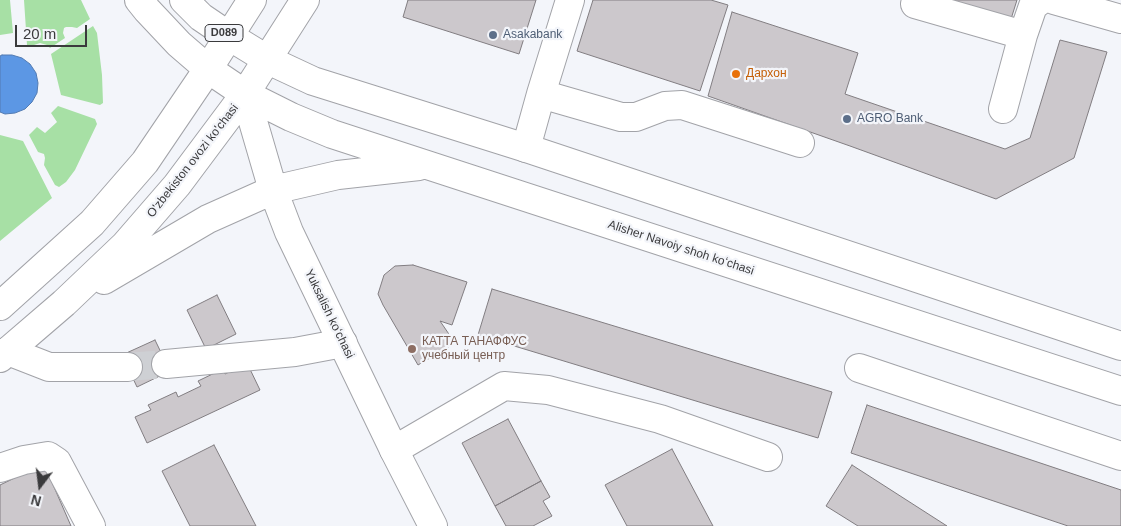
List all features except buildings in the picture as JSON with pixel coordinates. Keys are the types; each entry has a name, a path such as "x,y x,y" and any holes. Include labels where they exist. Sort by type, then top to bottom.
{"main road":[{"path":"139,0 179,44 208,69"},
{"name":"D089","path":"184,0 201,17 268,60"},
{"path":"0,306 92,223 145,162 252,0"},
{"name":"O'zbekiston ovozi ko'chasi","path":"4,354 64,303 125,245 177,185 245,94 305,0"},
{"path":"526,148 570,0"},
{"path":"1003,109 1033,6 1041,0"},
{"path":"1054,0 1121,19"},
{"path":"914,4 1023,35"},
{"path":"268,60 313,81 526,148 1121,346"},
{"name":"Alisher Navoiy shoh koʻchasi","path":"208,69 245,94 291,117 332,134 1121,391"},
{"name":"Yuksalish koʻchasi","path":"245,94 273,190 289,232 429,525"},
{"path":"541,94 621,117 636,117 665,106 682,105 800,143"},
{"path":"64,303 208,219 273,190 338,175 429,165"},
{"path":"166,364 295,352 343,343"},
{"path":"4,354 49,367 128,367"},
{"path":"859,368 1121,456"},
{"path":"394,450 504,386 548,390 660,418 768,457"},
{"path":"0,468 24,460 48,456 58,462 91,526"}],"green space":[{"path":"0,0 10,0 13,33 0,35"},
{"path":"24,0 81,0 90,19 77,28 64,28 65,38 50,48 40,43 27,45"},
{"path":"93,26 97,33 102,75 103,103 100,105 61,95 51,54"},
{"path":"58,106 95,119 97,124 75,170 66,182 59,187 55,185 44,165 44,154 38,152 29,135 37,127 45,133 57,122 51,113"},
{"path":"0,135 23,141 52,198 0,241"}],"water":[{"path":"0,56 22,58 30,64 36,73 37,93 25,109 15,113 5,114 0,112"}],"tunnel":[{"path":"128,367 166,364"}],"place":[{"name":"Asakabank","path":"493,35"},
{"name":"Дархон","path":"736,74"},
{"name":"AGRO Bank","path":"847,119"},
{"name":"КАТТА ТАНАФФУС учебный центр","path":"412,349"}]}
